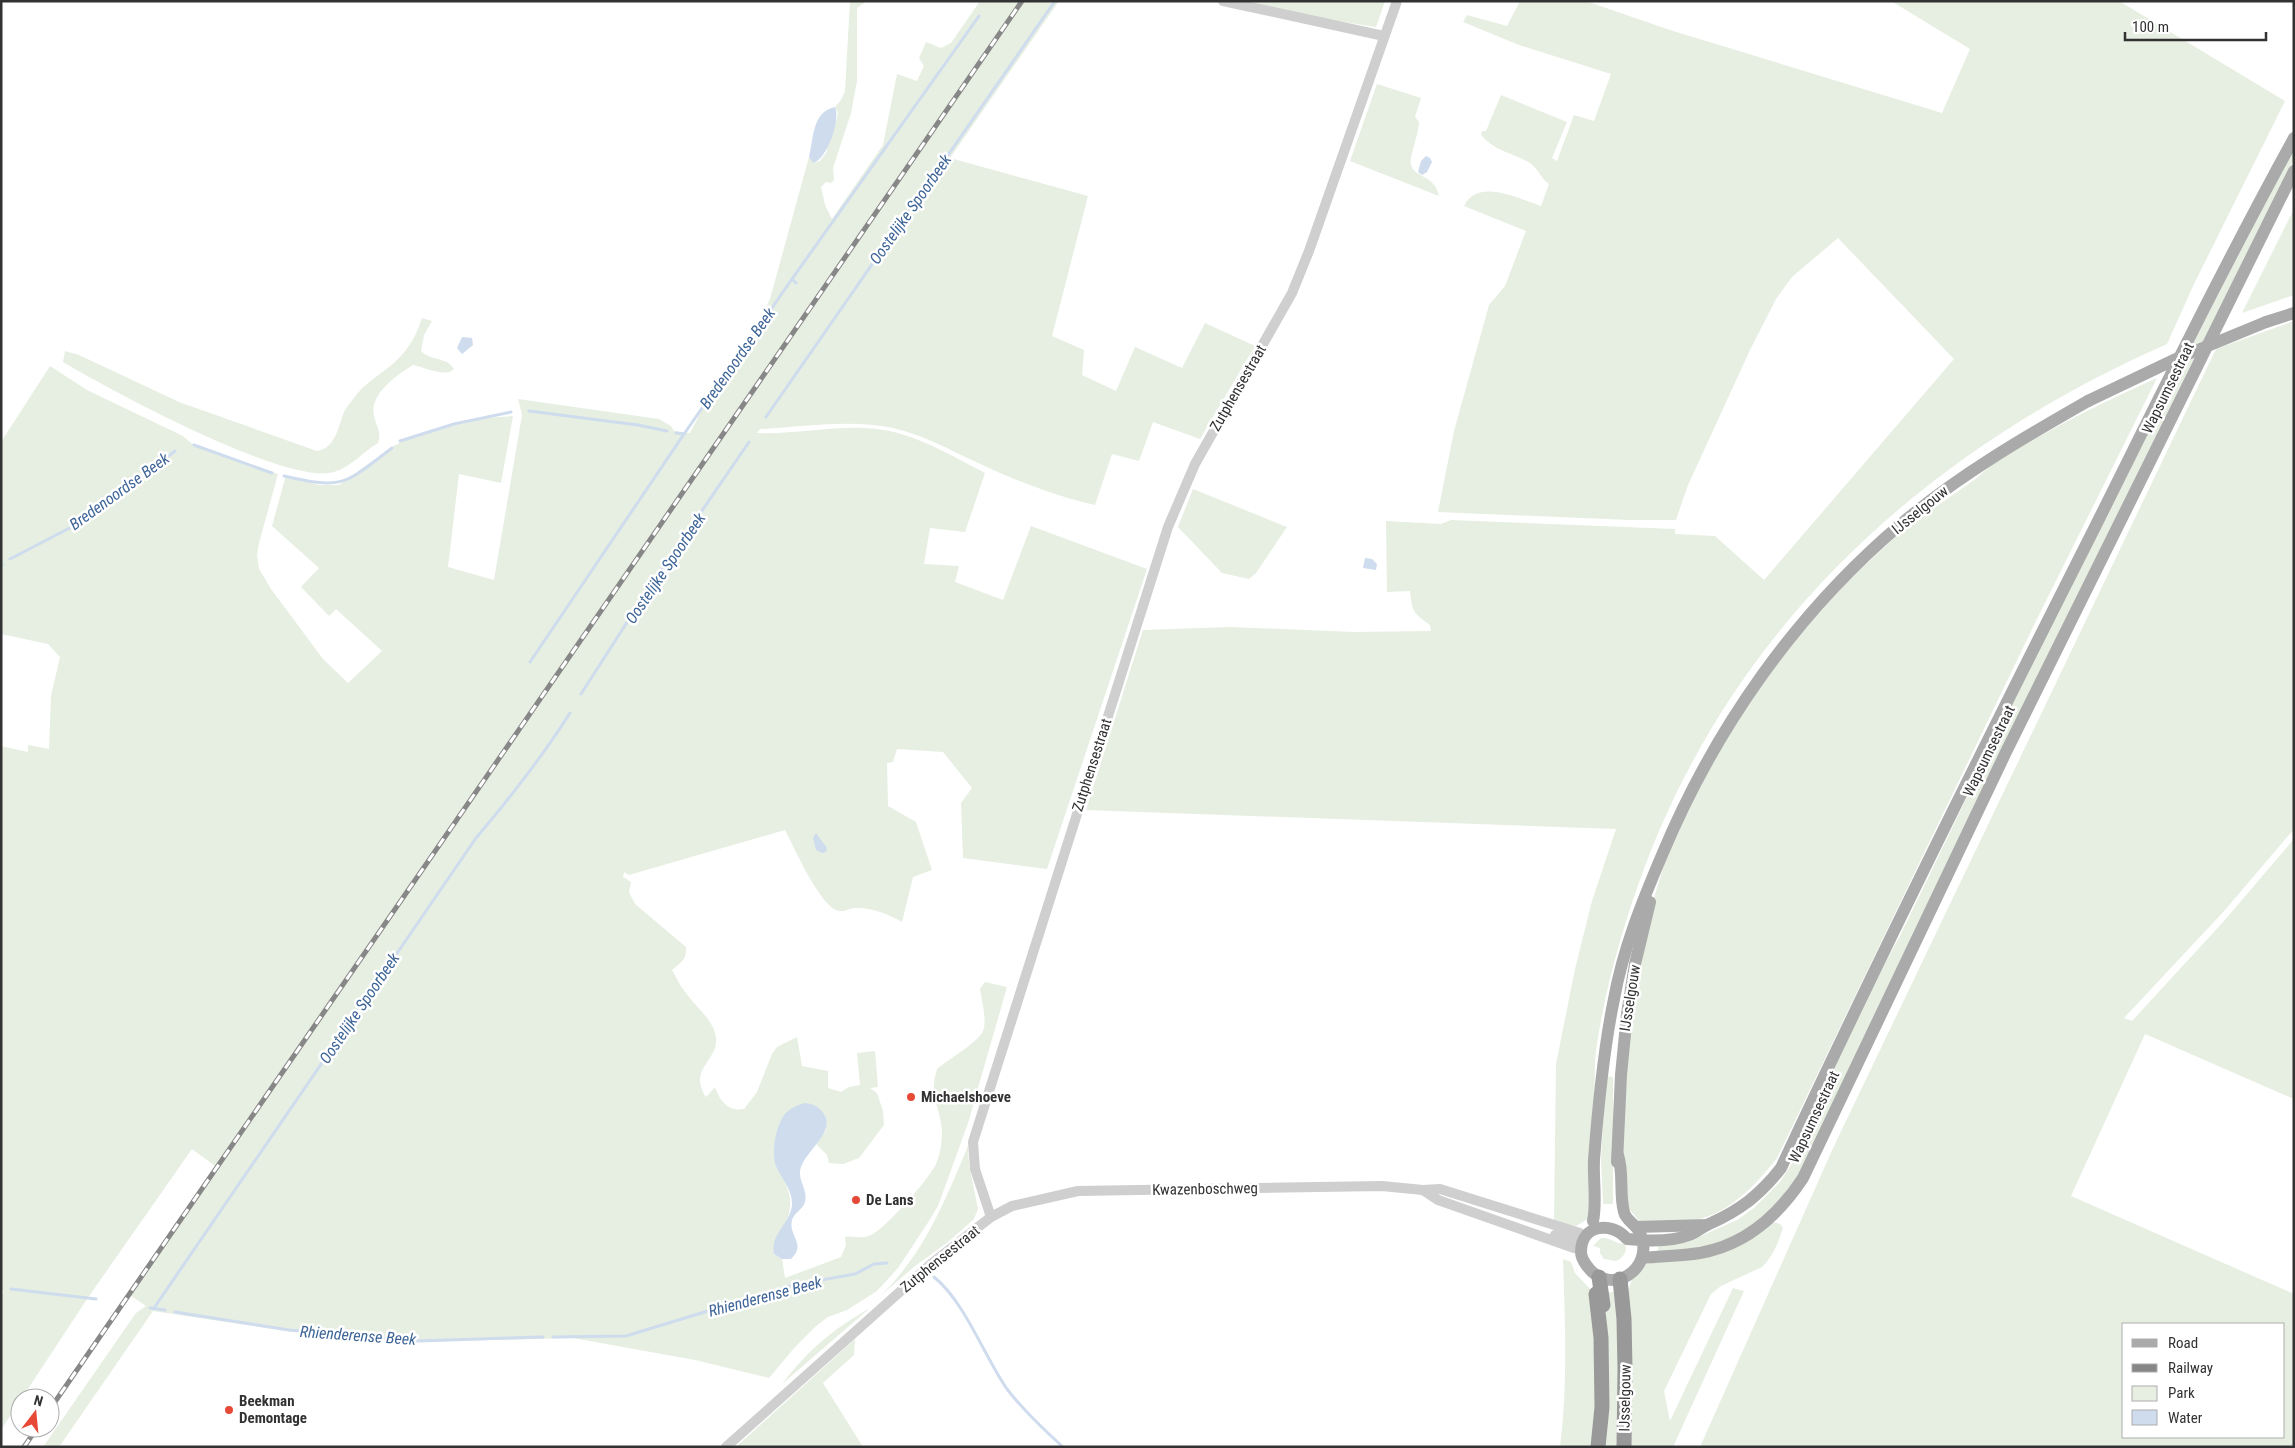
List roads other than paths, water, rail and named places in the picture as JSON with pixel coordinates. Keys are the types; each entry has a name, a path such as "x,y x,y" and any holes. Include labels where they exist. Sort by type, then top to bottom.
{"highway":[{"name":"IJsselgouw","path":"1622,1276 1621,1308 1624,1319 1626,1397 1624,1447"},
{"name":"IJsselgouw","path":"1599,1277 1604,1323 1600,1331"},
{"name":"IJsselgouw","path":"1596,1294 1600,1331 1602,1407 1598,1447"}],"main road":[{"name":"Wapsumsestraat","path":"1638,1235 1690,1235 1730,1215 1748,1202 1768,1185 1781,1168 1861,998 1994,727 2187,341 2294,138"},
{"name":"Wapsumsestraat","path":"1642,1258 1700,1253 1741,1240 1775,1215 1789,1199 1803,1178 2006,752 2294,171"},
{"name":"IJsselgouw","path":"1597,1223 1599,1160 1597,1142 1602,1077 1613,1000 1634,924 1666,845 1707,759 1741,704 1792,635 1855,566 1901,524 1948,487 2037,429 2088,401 2176,359 2266,322 2294,313"},
{"name":"IJsselgouw","path":"1623,1218 1621,1165 1618,1155 1621,1076 1628,1005 1644,926 1666,845"},
{"path":"1578,1246 1585,1264 1599,1277 1609,1280 1622,1276 1638,1266 1642,1258 1638,1235 1623,1218 1613,1219 1597,1223 1578,1246 1580,1271 1594,1285 1596,1294"},
{"path":"1597,1223 1615,1228 1628,1239 1638,1235"},
{"path":"1622,1276 1636,1255 1638,1235"},
{"path":"1578,1246 1587,1247 1594,1265 1600,1269 1622,1276"}],"street":[{"path":"1223,1 1384,36"},
{"name":"Zutphensestraat","path":"726,1447 931,1264 991,1217 975,1169 973,1142 1168,527 1195,464 1292,293 1396,1"},
{"name":"Kwazenboschweg","path":"991,1217 1012,1206 1078,1191 1382,1186 1423,1190 1440,1189 1457,1193 1578,1246"},
{"name":"Kwazenboschweg","path":"1423,1190 1438,1200 1523,1231 1578,1246"}],"water":[{"path":"835,107 836,120 828,147 823,155 813,163 809,157 815,126 822,114"},
{"path":"1426,156 1432,162 1427,172 1422,175 1418,172 1421,161"},
{"path":"462,337 472,338 473,345 462,354 457,348"},
{"path":"1365,558 1372,559 1377,564 1376,570 1363,568"},
{"path":"816,833 827,848 826,852 822,853 816,850 813,838"},
{"path":"805,1103 814,1105 824,1114 827,1121 826,1128 802,1164 800,1171 806,1198 802,1207 793,1218 791,1226 797,1249 791,1259 782,1259 774,1254 775,1241 788,1218 792,1200 789,1189 776,1166 774,1154 775,1139 785,1114 792,1108"}],"waterway":[{"name":"Oostelijke Spoorbeek","path":"766,417 1055,1"},
{"path":"792,279 979,16"},
{"name":"Bredenoordse Beek","path":"676,433 684,434 792,279 796,283"},
{"name":"Bredenoordse Beek","path":"529,411 638,425 667,431"},
{"name":"Bredenoordse Beek","path":"400,441 454,424 511,412"},
{"path":"530,662 684,434"},
{"name":"Oostelijke Spoorbeek","path":"581,694 649,588 749,442"},
{"name":"Bredenoordse Beek","path":"194,445 272,473"},
{"name":"Bredenoordse Beek","path":"284,476 320,483 343,481 363,470 392,448"},
{"name":"Bredenoordse Beek","path":"10,559 87,519 175,451"},
{"name":"Oostelijke Spoorbeek","path":"154,1308 476,838 525,777 570,713"},
{"name":"Rhienderense Beek","path":"553,1337 626,1336 793,1285 855,1274 874,1264 887,1263"},
{"name":"Rhienderense Beek","path":"934,1277 955,1300 965,1315 1007,1389 1063,1447"},
{"name":"Rhienderense Beek","path":"11,1289 96,1299"},
{"name":"Oostelijke Spoorbeek","path":"150,1308 165,1310"},
{"name":"Rhienderense Beek","path":"175,1312 289,1330 417,1341 543,1337"}],"railway":[{"path":"60,1395 1022,1"},
{"path":"24,1447 30,1438"}],"place":[{"name":"Michaelshoeve","path":"911,1097"},
{"name":"De Lans","path":"856,1200"},
{"name":"Beekman Demontage","path":"229,1410"}]}
